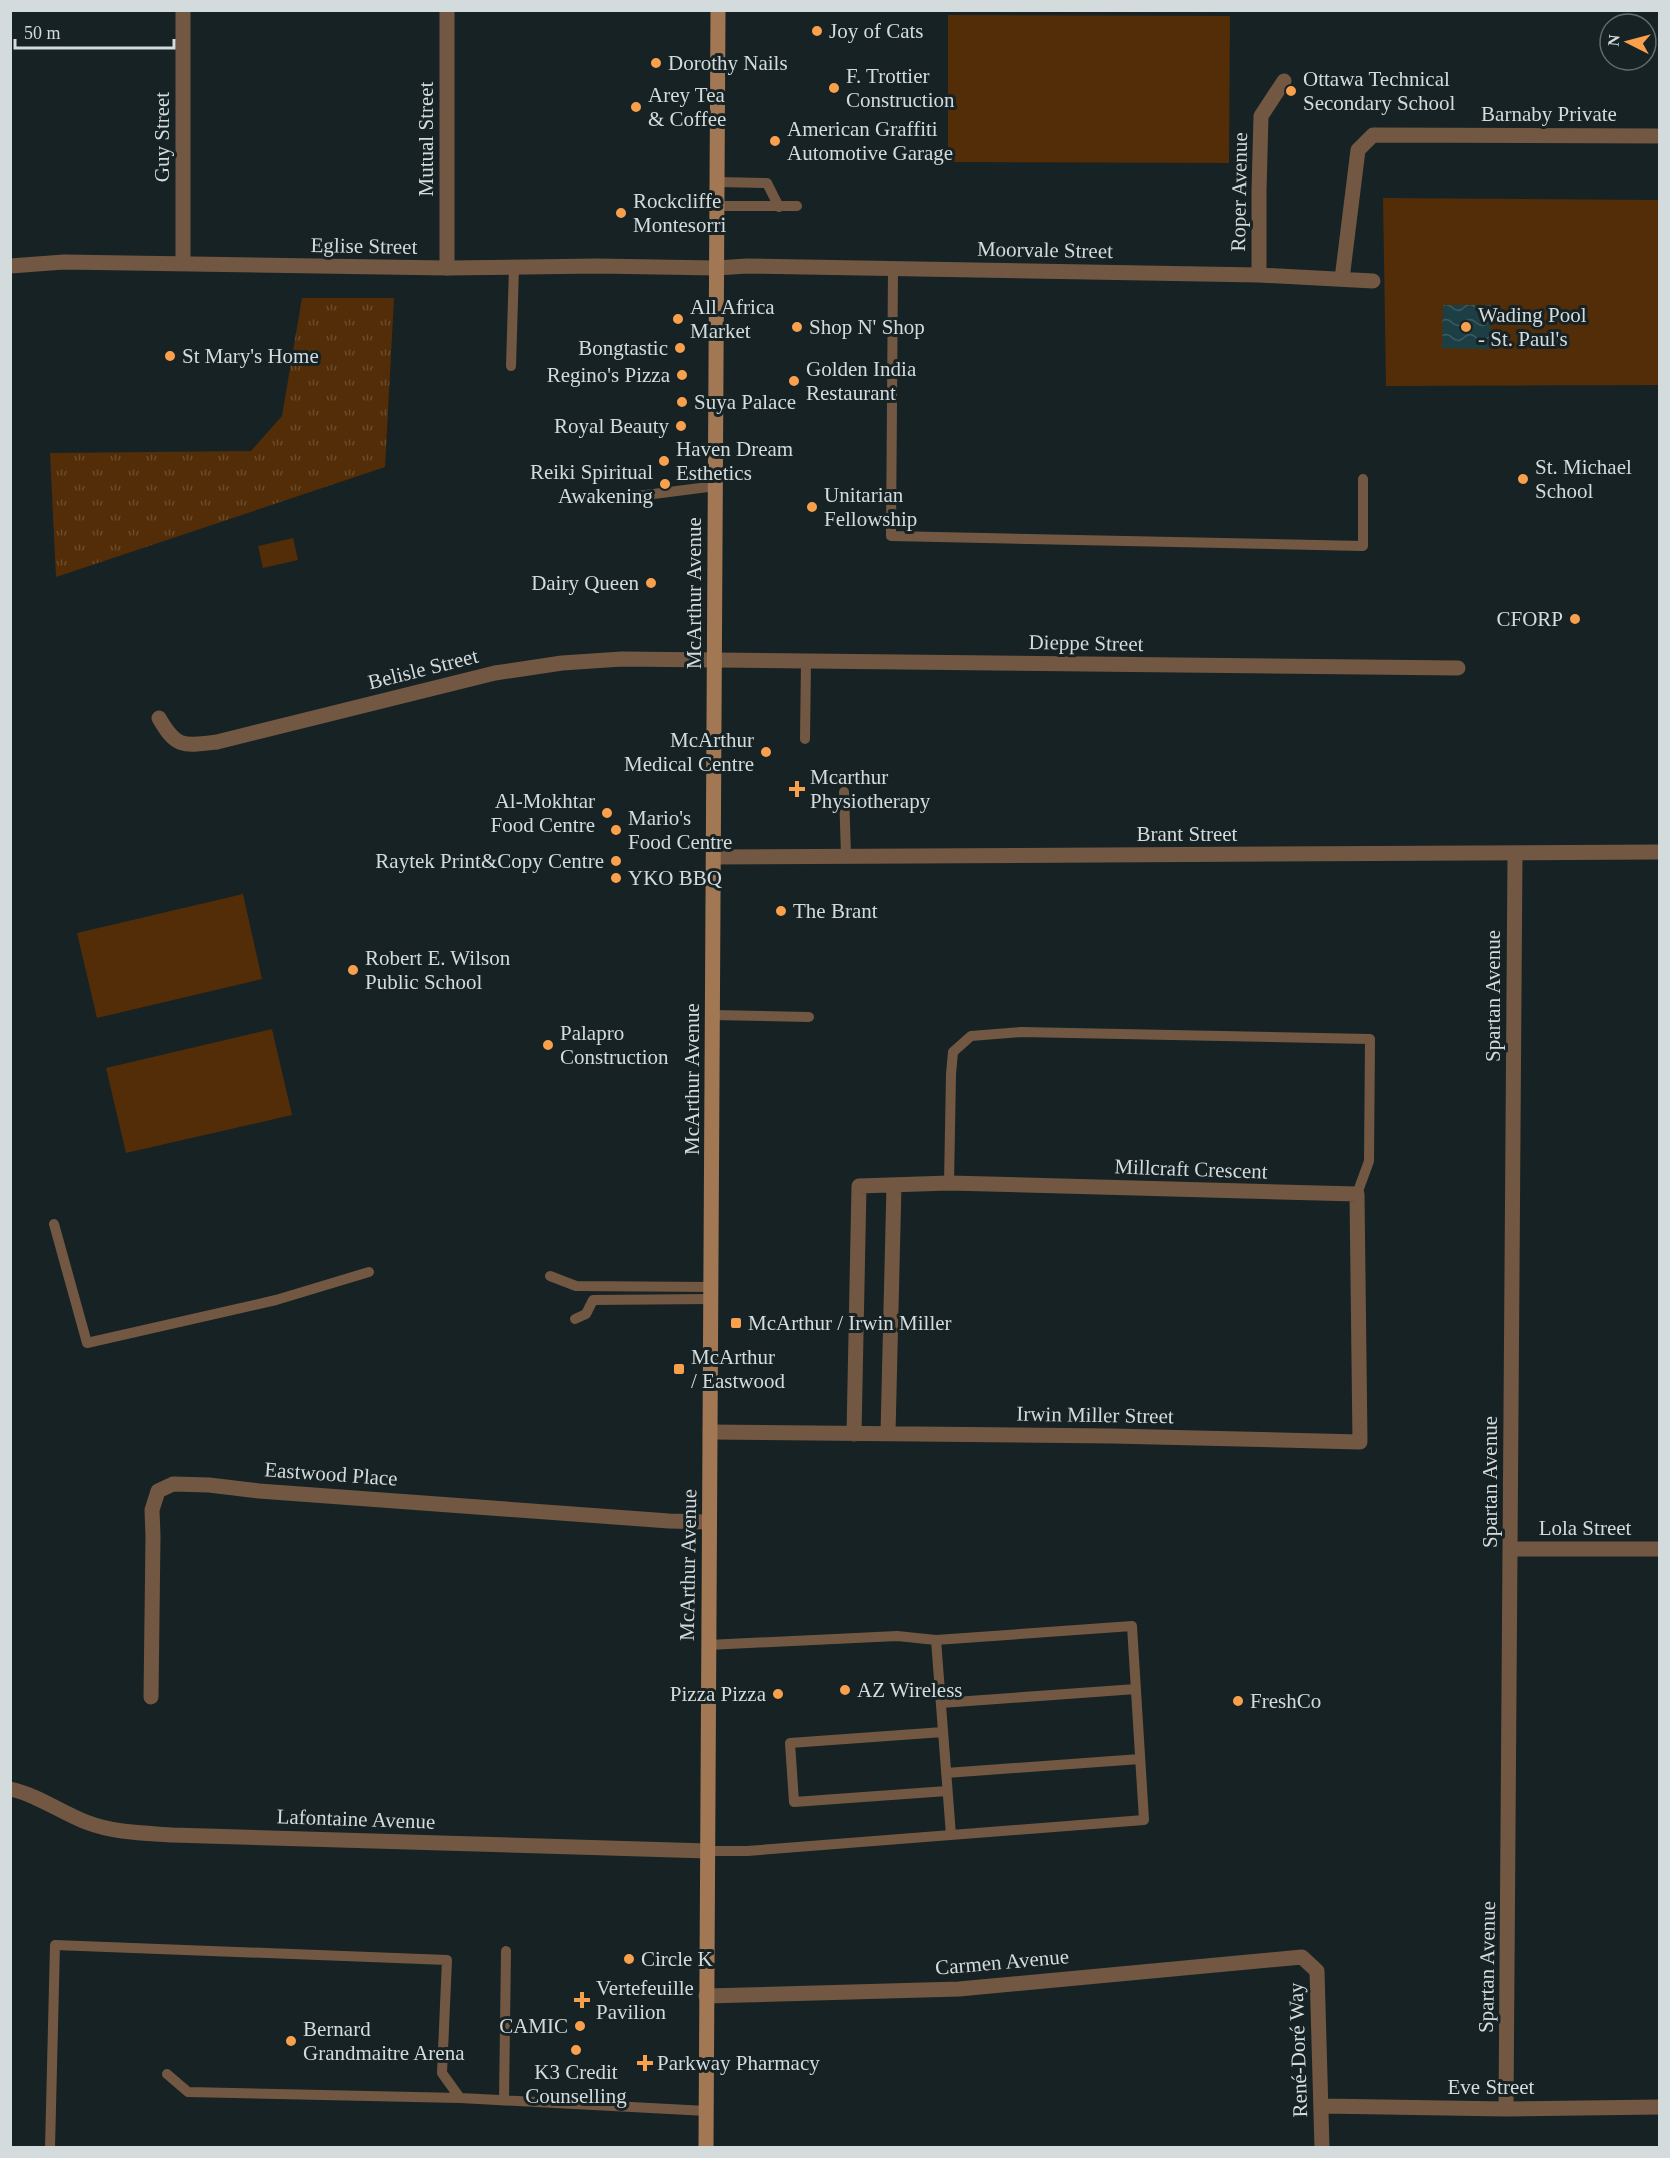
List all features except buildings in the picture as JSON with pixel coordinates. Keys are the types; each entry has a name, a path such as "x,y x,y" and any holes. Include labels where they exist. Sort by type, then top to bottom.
{"main road":[{"name":"McArthur Avenue","path":"706,2148 718,10"}],"street":[{"name":"Guy Street","path":"183,10 183,263"},
{"name":"Mutual Street","path":"447,10 447,268"},
{"name":"Roper Avenue","path":"1259,275 1262,116 1284,81"},
{"name":"Barnaby Private","path":"1342,279 1358,150 1373,135 1659,135"},
{"name":"Eglise Street","path":"10,266 64,262 447,268 597,266 717,268"},
{"name":"Moorvale Street","path":"717,268 747,266 1259,275 1372,281"},
{"name":"Belisle Street","path":"159,718 170,737 178,743 200,744 217,742 517,669 622,659 714,659"},
{"name":"Dieppe Street","path":"714,659 1458,668"},
{"name":"Brant Street","path":"714,857 1659,852"},
{"name":"Spartan Avenue","path":"1506,2109 1515,854"},
{"name":"Millcraft Crescent","path":"854,1434 859,1186 949,1183 1357,1194"},
{"path":"888,1433 894,1185"},
{"name":"Irwin Miller Street","path":"710,1432 1112,1436 1360,1442 1357,1194"},
{"name":"Eastwood Place","path":"151,1697 152,1510 158,1491 173,1484 669,1521 709,1522"},
{"name":"Lola Street","path":"1511,1549 1659,1549"},
{"name":"Lafontaine Avenue","path":"10,1788 27,1792 86,1822 114,1830 173,1835 708,1851"},
{"name":"Carmen Avenue","path":"706,1996 959,1989 1302,1957"},
{"name":"René-Doré Way","path":"1302,1957 1317,1971 1322,2148"},
{"name":"Eve Street","path":"1322,2106 1506,2109 1659,2107"}],"lane":[{"path":"718,182 767,183 779,207"},
{"path":"718,207 797,206"},
{"path":"511,366 514,267"},
{"path":"893,268 891,536 1363,546 1363,479"},
{"path":"614,499 716,486"},
{"path":"805,739 806,661"},
{"path":"844,792 846,856"},
{"path":"713,1015 809,1017"},
{"path":"949,1183 953,1053 971,1036 1021,1032 1370,1039 1369,1161 1357,1194"},
{"path":"54,1224 87,1343 276,1300 369,1272"},
{"path":"550,1276 576,1286 710,1293"},
{"path":"575,1318 586,1314 593,1300 710,1293"},
{"path":"708,1645 897,1636 936,1640 1132,1626 1144,1820 747,1851 708,1851"},
{"path":"936,1640 951,1835"},
{"path":"941,1703 1136,1689"},
{"path":"943,1732 790,1743 794,1802 947,1791"},
{"path":"946,1773 1140,1759"},
{"path":"50,2148 55,1945 447,1960 442,2073 460,2098"},
{"path":"504,2100 506,1951"},
{"path":"167,2074 188,2092 460,2098 707,2111"}],"green space":[{"path":"948,15 1230,16 1229,163 948,162"},
{"path":"1383,198 1659,200 1659,385 1386,386"},
{"path":"302,298 394,298 385,467 56,577 50,453 251,451 282,416"},
{"path":"293,538 298,560 263,568 258,546"},
{"path":"243,894 262,979 97,1018 77,933"},
{"path":"272,1029 292,1115 126,1153 106,1068"}],"water":[{"name":"Wading Pool - St. Paul's","path":"1443,305 1491,305 1490,349 1442,348"}],"place":[{"name":"Joy of Cats","path":"817,31"},
{"name":"Dorothy Nails","path":"656,63"},
{"name":"F. Trottier Construction","path":"834,88"},
{"name":"Ottawa Technical Secondary School","path":"1291,91"},
{"name":"Arey Tea & Coffee","path":"636,107"},
{"name":"American Graffiti Automotive Garage","path":"775,141"},
{"name":"Rockcliffe Montesorri","path":"621,213"},
{"name":"All Africa Market","path":"678,319"},
{"name":"Shop N' Shop","path":"797,327"},
{"name":"Wading Pool - St. Paul's","path":"1466,327"},
{"name":"Bongtastic","path":"680,348"},
{"name":"St Mary's Home","path":"170,356"},
{"name":"Regino's Pizza","path":"682,375"},
{"name":"Golden India Restaurant","path":"794,381"},
{"name":"Suya Palace","path":"682,402"},
{"name":"Royal Beauty","path":"681,426"},
{"name":"Haven Dream Esthetics","path":"664,461"},
{"name":"St. Michael School","path":"1523,479"},
{"name":"Reiki Spiritual Awakening","path":"665,484"},
{"name":"Unitarian Fellowship","path":"812,507"},
{"name":"Dairy Queen","path":"651,583"},
{"name":"CFORP","path":"1575,619"},
{"name":"McArthur Medical Centre","path":"766,752"},
{"name":"Mcarthur Physiotherapy","path":"797,789"},
{"name":"Al-Mokhtar Food Centre","path":"607,813"},
{"name":"Mario's Food Centre","path":"616,830"},
{"name":"Raytek Print&Copy Centre","path":"616,861"},
{"name":"YKO BBQ","path":"616,878"},
{"name":"The Brant","path":"781,911"},
{"name":"Robert E. Wilson Public School","path":"353,970"},
{"name":"Palapro Construction","path":"548,1045"},
{"name":"McArthur / Irwin Miller","path":"736,1323"},
{"name":"McArthur / Eastwood","path":"679,1369"},
{"name":"AZ Wireless","path":"845,1690"},
{"name":"Pizza Pizza","path":"778,1694"},
{"name":"FreshCo","path":"1238,1701"},
{"name":"Circle K","path":"629,1959"},
{"name":"Vertefeuille Pavilion","path":"582,2000"},
{"name":"CAMIC","path":"580,2026"},
{"name":"Bernard Grandmaitre Arena","path":"291,2041"},
{"name":"K3 Credit Counselling","path":"576,2050"},
{"name":"Parkway Pharmacy","path":"645,2063"}]}
